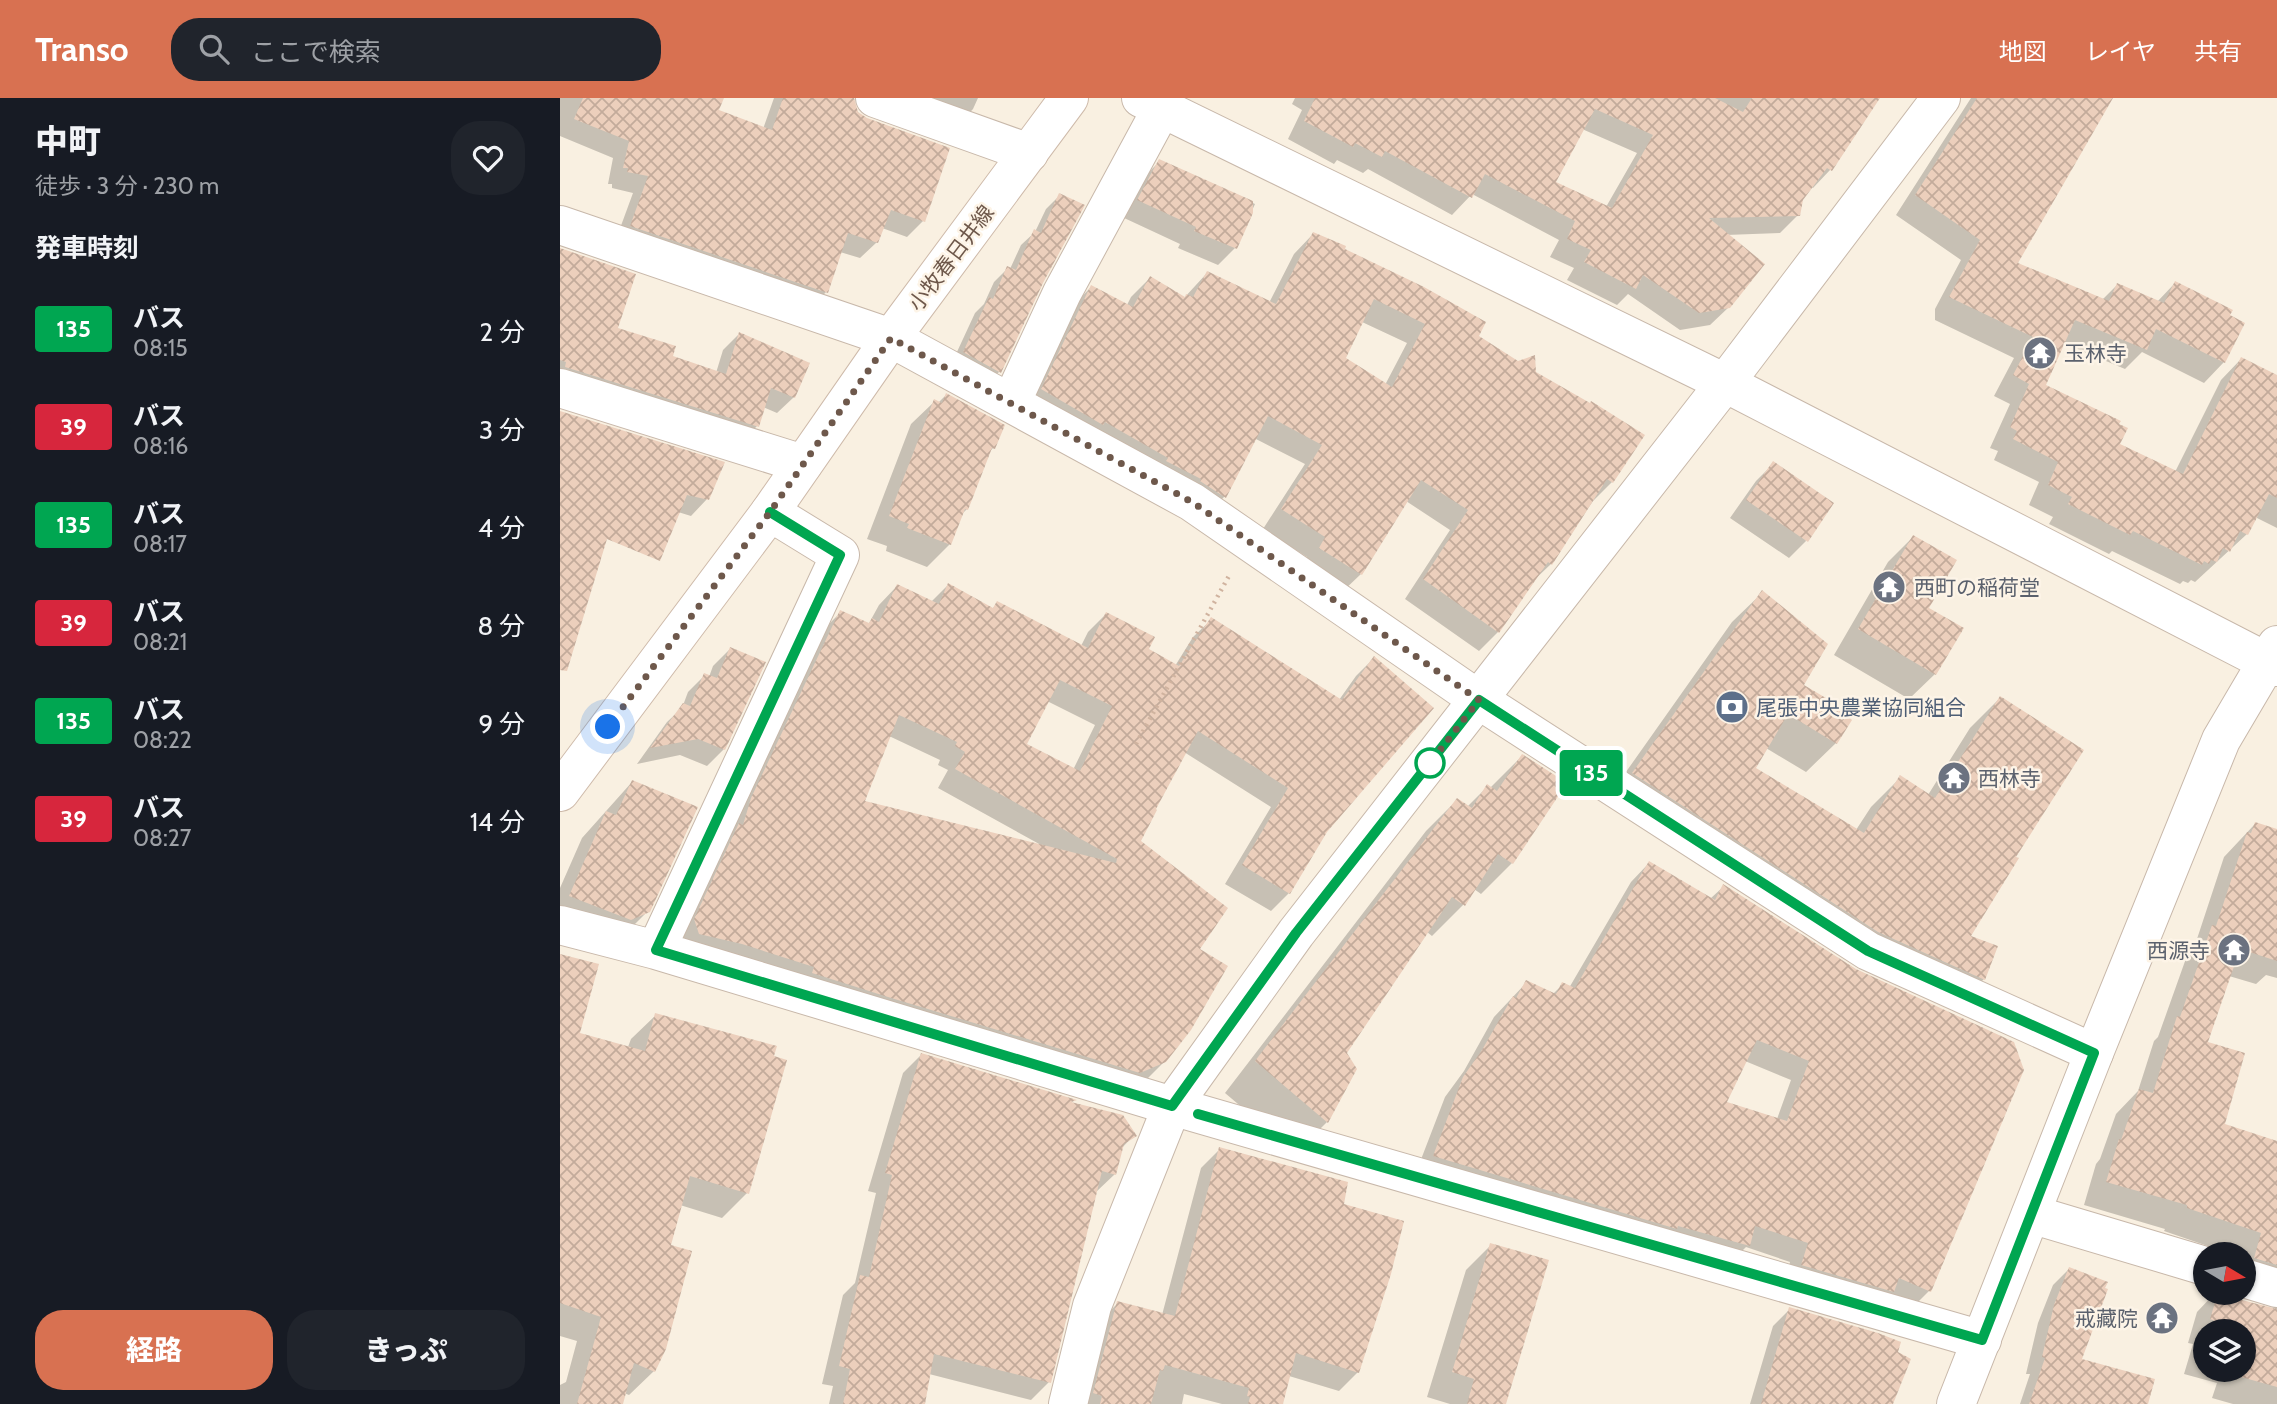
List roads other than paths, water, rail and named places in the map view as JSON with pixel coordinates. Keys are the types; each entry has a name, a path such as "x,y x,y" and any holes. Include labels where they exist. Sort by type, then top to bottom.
{"street":[{"path":"875,98 1029,153"},
{"name":"小牧春日井線","path":"560,792 770,512 891,338 1069,98"},
{"path":"1068,1404 1092,1306 1172,1106 1296,933 1725,383 1941,98"},
{"path":"1011,403 1151,103 1725,383 2273,658 2221,740 1956,1404"},
{"path":"560,225 891,338 1192,502 1479,700 1868,951 2094,1053"},
{"path":"560,388 803,464"},
{"path":"656,950 840,555 770,512"},
{"path":"560,925 656,950 1172,1106 1982,1340"},
{"path":"2031,1214 2193,1262"},
{"path":"2256,1282 2277,1288"}],"place":[{"name":"玉林寺","path":"2040,353"},
{"name":"西町の稲荷堂","path":"1889,587"},
{"name":"尾張中央農業協同組合","path":"1732,707"},
{"name":"西林寺","path":"1954,778"},
{"name":"西源寺","path":"2234,950"},
{"name":"戒藏院","path":"2162,1318"}]}
